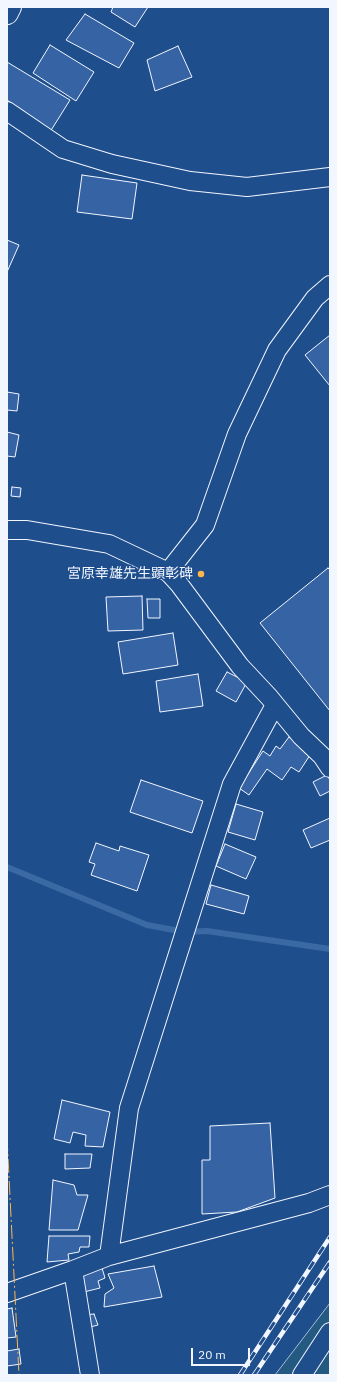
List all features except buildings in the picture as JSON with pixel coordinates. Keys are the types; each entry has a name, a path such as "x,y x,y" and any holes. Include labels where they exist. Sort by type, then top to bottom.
{"main road":[{"path":"7,12 10,7"}],"street":[{"path":"7,111 63,149 112,164 190,181 248,187 330,177"},
{"path":"168,572 205,525 237,434 277,350 314,298 330,285"},
{"path":"7,530 27,530 109,544 168,572 179,584 240,666 269,697 301,736 322,756 330,768"},
{"path":"109,1256 129,1108 232,784 275,705"},
{"path":"7,1293 109,1256 309,1203 330,1195"},
{"path":"73,1270 90,1375"},
{"path":"302,1375 330,1332"}],"shaded area":[{"path":"330,1303 330,1375 275,1375"}],"waterway":[{"path":"7,867 147,925 185,932 207,931 330,949"}],"railway":[{"path":"240,1375 330,1237"},
{"path":"254,1375 330,1262"}],"power":[{"path":"7,1137 19,1375"}],"place":[{"name":"宮原幸雄先生顕彰碑","path":"201,574"}]}
